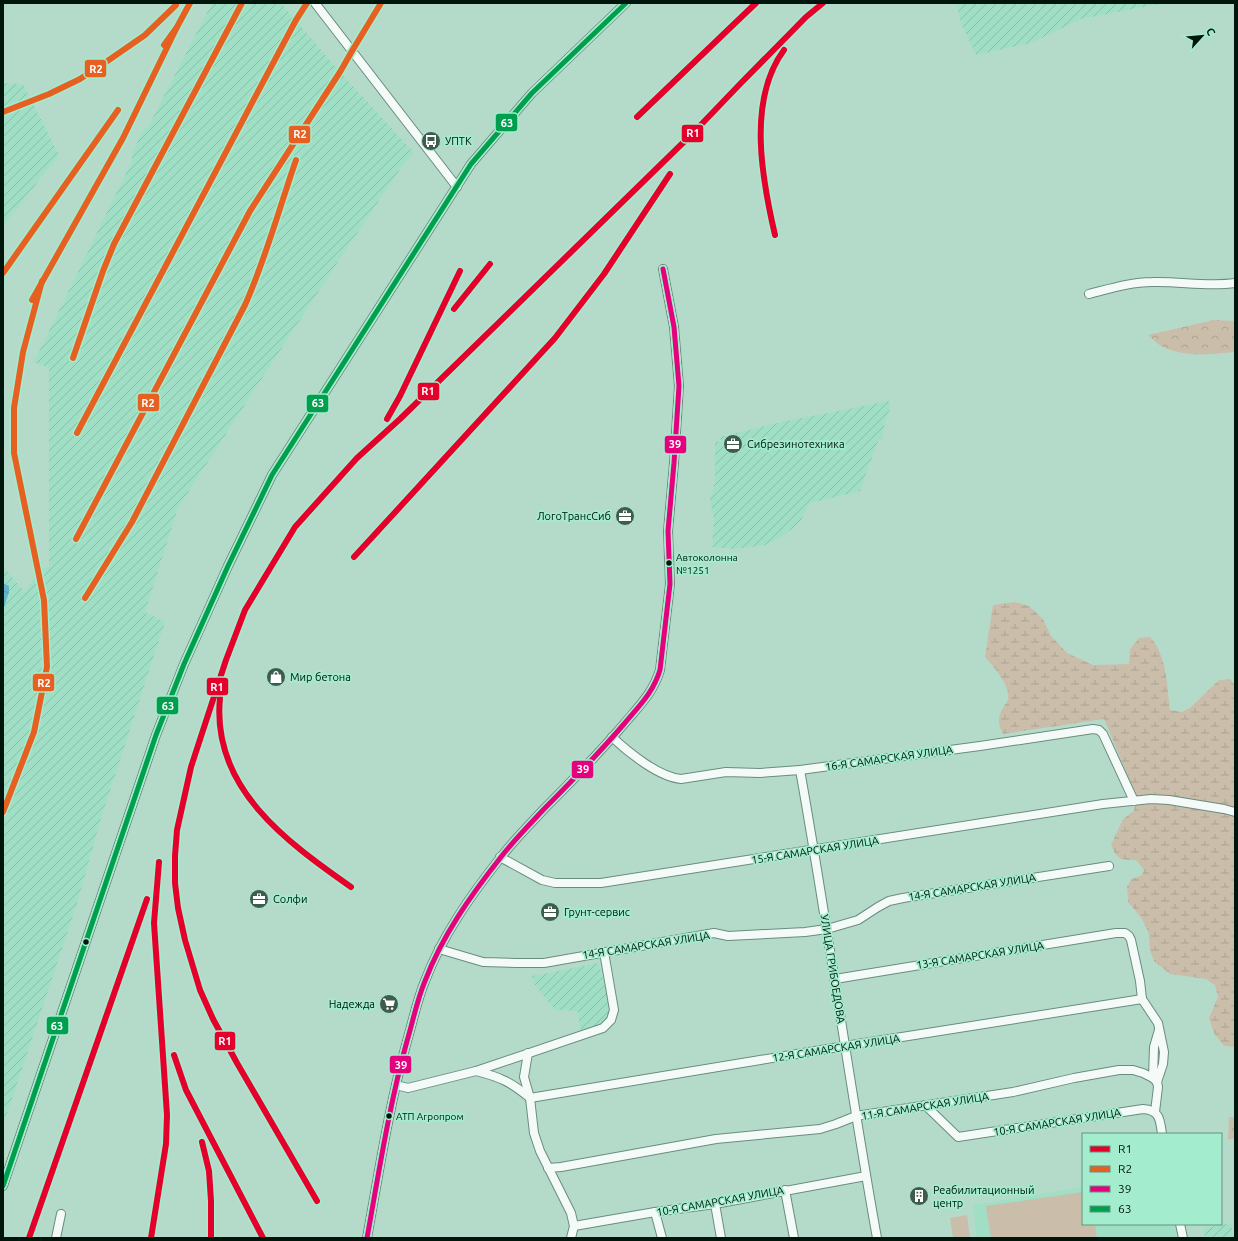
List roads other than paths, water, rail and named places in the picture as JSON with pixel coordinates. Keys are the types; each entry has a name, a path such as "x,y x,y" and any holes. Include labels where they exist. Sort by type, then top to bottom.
{"street":[{"path":"315,3 457,187"},
{"path":"3,1186 156,735 184,664 272,475 471,164 532,93 626,3"},
{"path":"367,1238 396,1084 425,979 439,949 462,911 500,858 527,827 612,737 650,692 656,682 662,658 670,584 668,531 674,463 678,386 674,327 663,269"},
{"path":"1088,294 1124,285 1152,282 1208,284 1235,283"},
{"name":"16-Я САМАРСКАЯ УЛИЦА","path":"612,737 629,752 663,774 681,779 726,772 760,773 800,770 1093,729 1099,730 1103,734 1134,801"},
{"name":"УЛИЦА ГРИБОЕДОВА","path":"800,770 815,850 856,1116 877,1238"},
{"name":"15-Я САМАРСКАЯ УЛИЦА","path":"500,858 542,880 555,883 601,883 1103,804 1151,799 1169,800 1235,812"},
{"name":"14-Я САМАРСКАЯ УЛИЦА","path":"439,949 483,962 516,964 544,963 714,934 728,936 805,932 827,929 858,920 889,901 1109,866"},
{"name":"13-Я САМАРСКАЯ УЛИЦА","path":"835,979 1116,933 1125,933 1131,940 1140,980 1142,999"},
{"path":"396,1084 408,1088 476,1071 603,1028 611,1020 614,1010 604,952"},
{"path":"1142,999 1155,1016 1158,1023 1164,1052 1163,1064 1155,1080 1158,1087 1155,1112 1158,1117 1162,1133"},
{"name":"12-Я САМАРСКАЯ УЛИЦА","path":"530,1098 1142,999"},
{"path":"528,1053 524,1077 530,1098 534,1133 540,1151 571,1213 574,1226 571,1238"},
{"name":"11-Я САМАРСКАЯ УЛИЦА","path":"548,1168 716,1139 820,1128 836,1124 856,1116 1013,1092 1074,1078 1119,1070 1138,1071 1155,1080"},
{"path":"476,1071 495,1076 516,1086 530,1098"},
{"name":"10-Я САМАРСКАЯ УЛИЦА","path":"925,1105 958,1137 1142,1109 1150,1109 1155,1112"},
{"name":"10-Я САМАРСКАЯ УЛИЦА","path":"574,1226 654,1212 715,1204 866,1176"},
{"path":"784,1190 794,1238"},
{"path":"715,1204 721,1238"},
{"path":"654,1212 662,1238"},
{"path":"56,1238 61,1214"},
{"path":"1180,1225 1183,1238"}],"water":[{"path":"3,583 9,586 9,592 3,610"}],"place":[{"name":"УПТК","path":"431,141"},
{"name":"Сибрезинотехника","path":"733,444"},
{"name":"ЛогоТрансСиб","path":"625,516"},
{"name":"Автоколонна №1251","path":"669,563"},
{"name":"Мир бетона","path":"276,677"},
{"name":"Солфи","path":"259,899"},
{"name":"Грунт-сервис","path":"550,912"},
{"name":"Надежда","path":"389,1004"},
{"name":"АТП Агропром","path":"389,1116"},
{"name":"Реабилитационный центр","path":"919,1196"}]}
